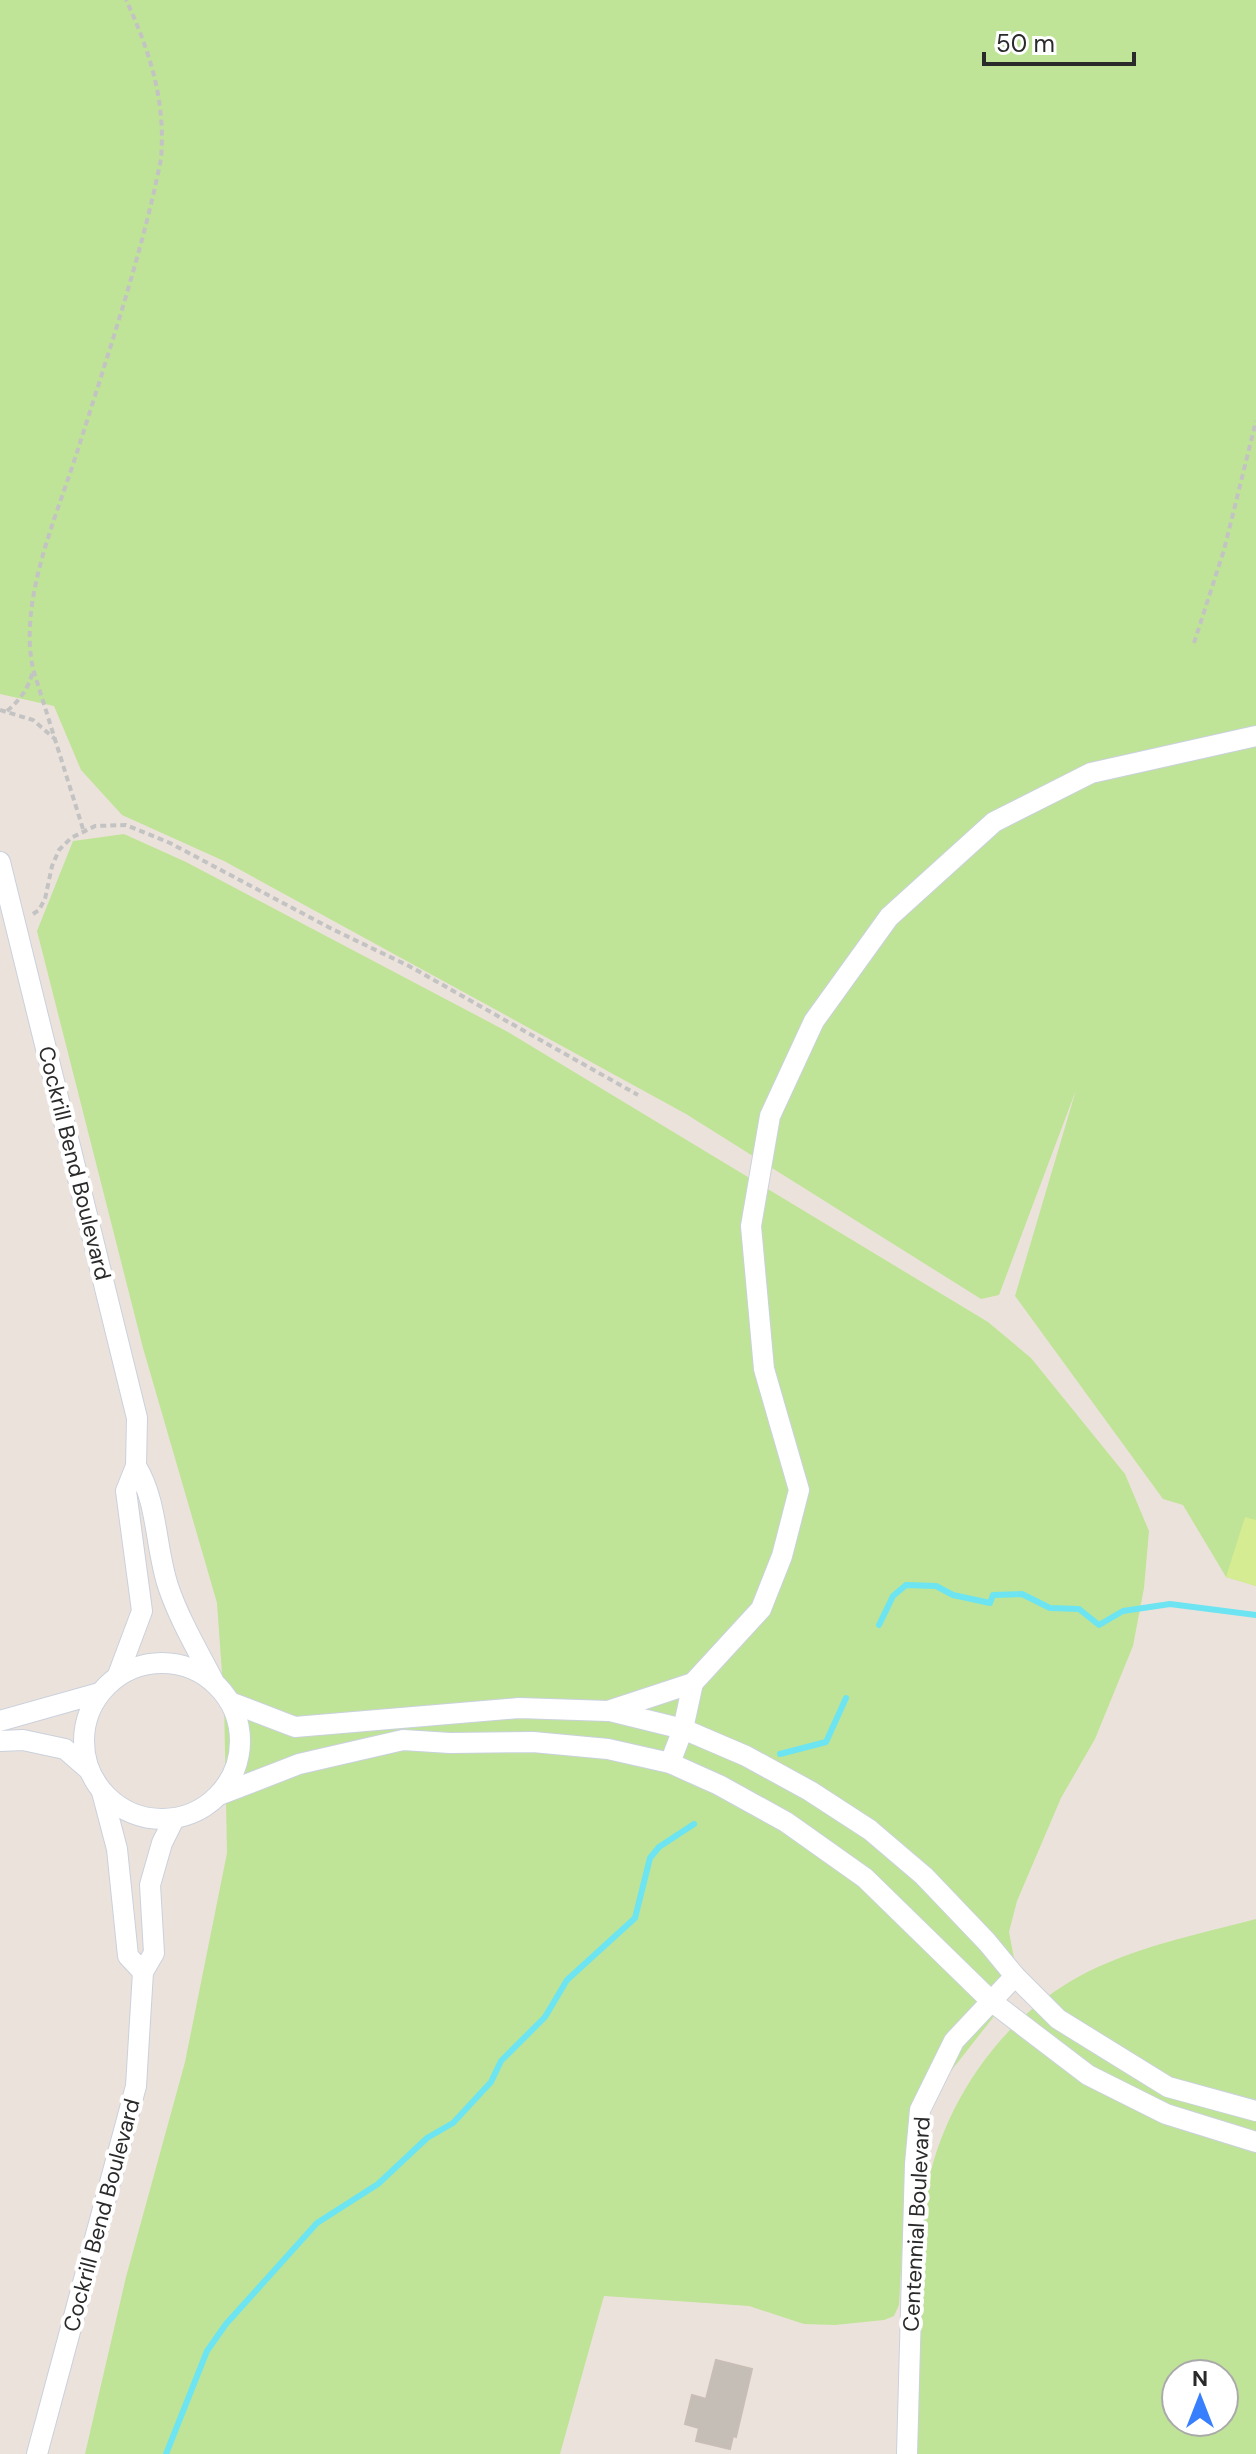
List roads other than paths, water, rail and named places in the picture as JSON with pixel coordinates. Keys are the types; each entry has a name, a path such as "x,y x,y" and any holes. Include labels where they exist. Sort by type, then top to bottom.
{"street":[{"path":"608,1711 693,1683 761,1609 782,1556 799,1490 764,1369 751,1226 770,1116 814,1021 889,917 994,822 1091,773 1256,736"},
{"name":"Cockrill Bend Boulevard","path":"0,862 137,1418 136,1466 126,1491 142,1611 118,1675"},
{"name":"Cockrill Bend Boulevard","path":"136,1466 147,1484 168,1585 184,1624 215,1683"},
{"path":"88,1769 83,1743 86,1717 99,1693 118,1675 143,1665 169,1663 193,1669 215,1683 230,1702 239,1725 240,1750 233,1774 219,1795"},
{"path":"670,1763 683,1729 693,1683"},
{"path":"0,1721 99,1693"},
{"path":"230,1702 295,1727 519,1708 608,1711 683,1729 746,1756 810,1791 870,1830 924,1876 1058,2019 1168,2087 1256,2111"},
{"path":"402,1718 403,1740"},
{"path":"0,1741 23,1740 65,1749 88,1769 102,1792 122,1809 147,1818 174,1819 199,1810 219,1795 299,1764 403,1740 533,1742 608,1749 670,1763 719,1785 786,1822 865,1878 991,2001 1088,2075 1166,2114 1256,2142"},
{"name":"Cockrill Bend Boulevard","path":"102,1792 117,1849 128,1956 143,1972"},
{"name":"Cockrill Bend Boulevard","path":"37,2454 136,2086 143,1972 154,1953 150,1885 162,1843 174,1819"},
{"name":"Centennial Boulevard","path":"907,2454 915,2164 920,2110 954,2041 1015,1976"}],"waterway":[{"path":"879,1625 893,1596 906,1585 936,1586 953,1595 990,1603 993,1595 1022,1594 1050,1608 1079,1609 1099,1625 1123,1611 1170,1604 1256,1615"},
{"path":"780,1754 826,1742 846,1698"},
{"path":"166,2454 207,2351 226,2324 317,2223 378,2184 427,2138 453,2123 491,2082 501,2061 545,2017 567,1980 635,1918 650,1858 659,1847 694,1824"}]}
